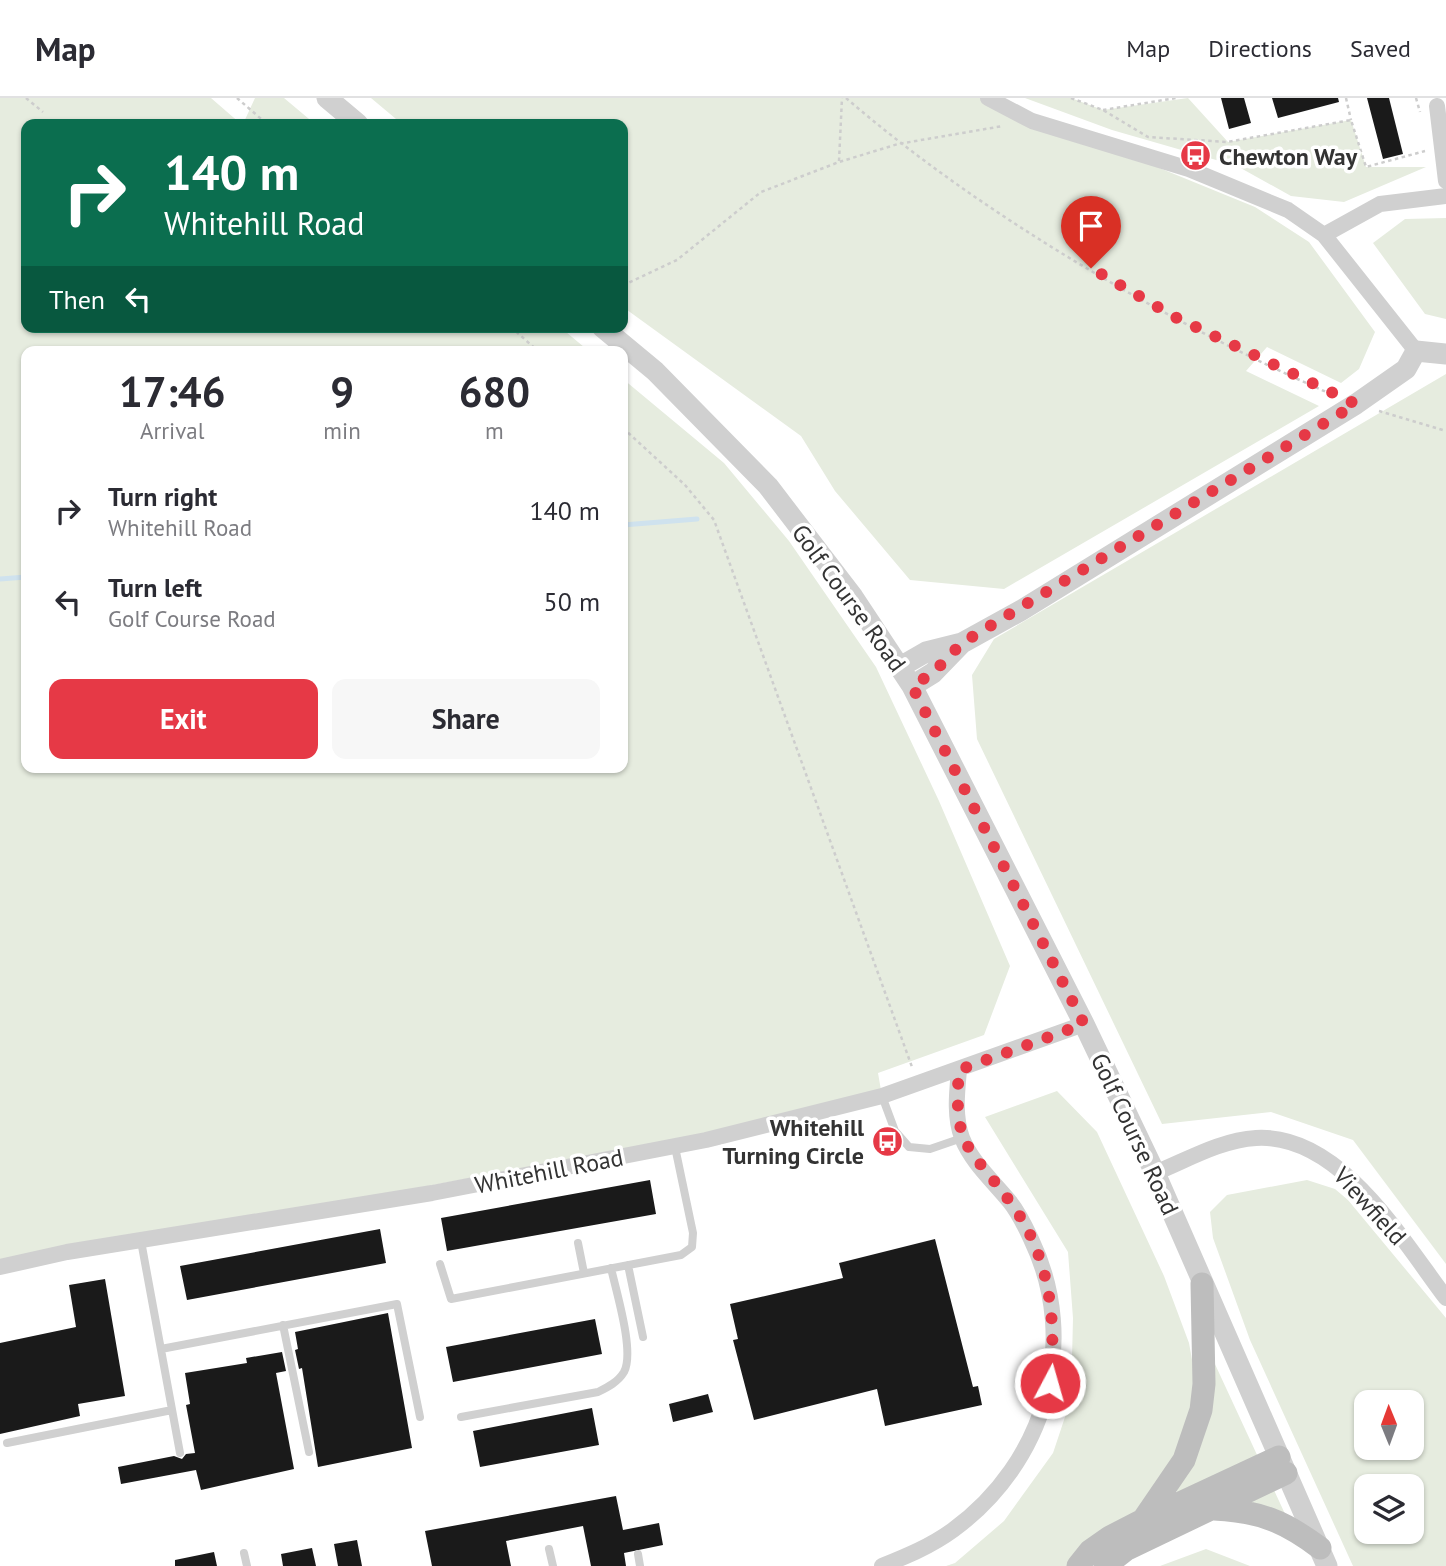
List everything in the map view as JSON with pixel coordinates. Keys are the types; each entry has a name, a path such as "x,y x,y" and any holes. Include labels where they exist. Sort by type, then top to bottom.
{"main road":[{"path":"1143,1520 1184,1460 1201,1410 1205,1351 1202,1284"},
{"path":"1105,1566 1127,1549 1214,1509 1282,1465"},
{"path":"1078,1566 1090,1551 1143,1520 1282,1465"},
{"path":"1214,1509 1235,1510 1273,1518 1288,1525 1324,1557"}],"street":[{"path":"327,98 352,119"},
{"path":"988,98 1032,121 1189,169 1288,210 1324,235 1416,351 1446,354"},
{"path":"1437,106 1446,181"},
{"path":"1324,235 1380,204 1446,196"},
{"name":"Golf Course Road","path":"609,333 625,346"},
{"name":"Golf Course Road","path":"628,349 655,371 768,486 853,597 912,686 1084,1024 1155,1173 1324,1557"},
{"path":"912,686 933,673 962,643 1356,404 1406,369 1416,351"},
{"path":"900,667 926,652 962,643"},
{"name":"Whitehill Road","path":"0,1266 432,1193 675,1147 882,1096 1084,1024"},
{"path":"882,1566 917,1552 951,1531 976,1511 1008,1478 1027,1448 1041,1417 1050,1383 1053,1313 1046,1279 1031,1240 1012,1204 978,1165 962,1138 956,1105 959,1070"},
{"name":"Viewfield","path":"1155,1173 1237,1141 1271,1138 1303,1147 1345,1173 1446,1298"}],"lane":[{"path":"882,1096 895,1131 909,1147 930,1149 962,1138"},
{"path":"440,1264 450,1299 681,1255 692,1247 693,1233 675,1147"},
{"path":"141,1241 180,1452"},
{"path":"578,1243 584,1273"},
{"path":"628,1265 643,1338"},
{"path":"461,1417 598,1392 612,1384 625,1371 628,1352 611,1268"},
{"path":"161,1349 397,1304 420,1418"},
{"path":"283,1325 309,1452"},
{"path":"7,1443 172,1410"},
{"path":"549,1549 553,1566"},
{"path":"244,1553 247,1566"},
{"path":"638,1554 640,1566"}],"path":[{"path":"26,98 43,112"},
{"path":"237,98 262,119"},
{"path":"844,98 900,144 1028,231 1175,317 1356,404 1446,431"},
{"path":"839,162 844,98"},
{"path":"1071,98 1103,110 1148,137 1227,142 1351,120"},
{"path":"1103,110 1176,98"},
{"path":"1346,98 1366,167 1442,147"},
{"path":"628,284 677,260 761,192 839,162 900,144 1032,121"},
{"path":"518,333 532,346"},
{"path":"628,433 685,485 714,520 918,1083"}],"shaded area":[{"path":"0,98 211,98 235,119 21,119 21,333 567,333 583,346 21,346 21,773 628,773 628,383 724,463 789,541 876,667 939,801 1010,966 984,1035 878,1073 882,1096 841,1108 0,1267"},
{"path":"255,98 284,98 309,119 245,119"},
{"path":"371,98 988,98 1255,207 1309,242 1375,332 1359,369 1341,383 1267,347 1246,371 1319,406 1004,589 910,580 835,491 801,436 628,311 628,119 396,119"},
{"path":"1025,98 1071,98 1103,110 1188,98 1228,142 1351,120 1366,167 1426,167 1344,202 1291,196 1237,166 1112,130"},
{"path":"1446,218 1446,319 1425,314 1373,243 1405,219"},
{"path":"1446,374 1446,1264 1353,1140 1271,1112 1162,1124 977,739 972,675 994,639"},
{"path":"1057,1091 1097,1132 1164,1276 1189,1343 1201,1410 1171,1481 1078,1566 946,1566 955,1563 1004,1521 1053,1453 1071,1399 1073,1318 1068,1252 985,1117"},
{"path":"1307,1180 1335,1189 1348,1200 1446,1318 1446,1566 1353,1566 1250,1340 1213,1238 1210,1212 1227,1195"},
{"path":"1214,1362 1258,1457 1174,1497 1180,1484"},
{"path":"1273,1488 1286,1516 1246,1504"},
{"path":"1206,1549 1250,1566 1160,1566"}],"building":[{"path":"1221,98 1244,98 1251,123 1229,129"},
{"path":"1272,98 1338,98 1339,102 1278,118"},
{"path":"1367,98 1389,98 1403,154 1383,159"},
{"path":"650,1180 656,1214 447,1251 441,1218"},
{"path":"380,1229 386,1263 187,1300 180,1266"},
{"path":"935,1239 973,1387 978,1386 982,1405 885,1426 877,1389 754,1420 733,1340 738,1339 730,1304 843,1278 839,1263"},
{"path":"105,1279 125,1396 78,1404 80,1416 0,1434 0,1343 76,1327 69,1285"},
{"path":"388,1313 412,1448 318,1467 302,1368 299,1369 295,1350 298,1349 295,1332"},
{"path":"595,1319 602,1354 453,1382 446,1347"},
{"path":"282,1352 286,1371 276,1373 294,1469 201,1490 196,1470 121,1484 118,1467 174,1456 182,1459 186,1454 195,1453 186,1405 190,1404 185,1373 247,1363 246,1358"},
{"path":"708,1394 713,1412 673,1422 669,1404"},
{"path":"592,1408 599,1445 480,1467 473,1431"},
{"path":"616,1496 623,1530 659,1523 663,1545 624,1553 626,1566 591,1566 583,1526 506,1541 511,1566 432,1566 425,1531"},
{"path":"357,1540 362,1566 338,1566 334,1544"},
{"path":"312,1548 316,1566 283,1566 281,1554"},
{"path":"214,1552 217,1566 175,1566 175,1560"}],"waterway":[{"path":"628,525 697,519"},
{"path":"0,579 21,577"}],"place":[{"name":"Chewton Way","path":"1196,156"},
{"name":"Whitehill Turning Circle","path":"887,1141"}],"route":[{"path":"1050,1383 1054,1348 1053,1313 1046,1279 1031,1240 1012,1204 978,1165 962,1138 956,1105 959,1070 1084,1024 946,748 912,686 933,673 962,643 1020,611 1356,404 1315,387 1175,317 1091,268"}]}
